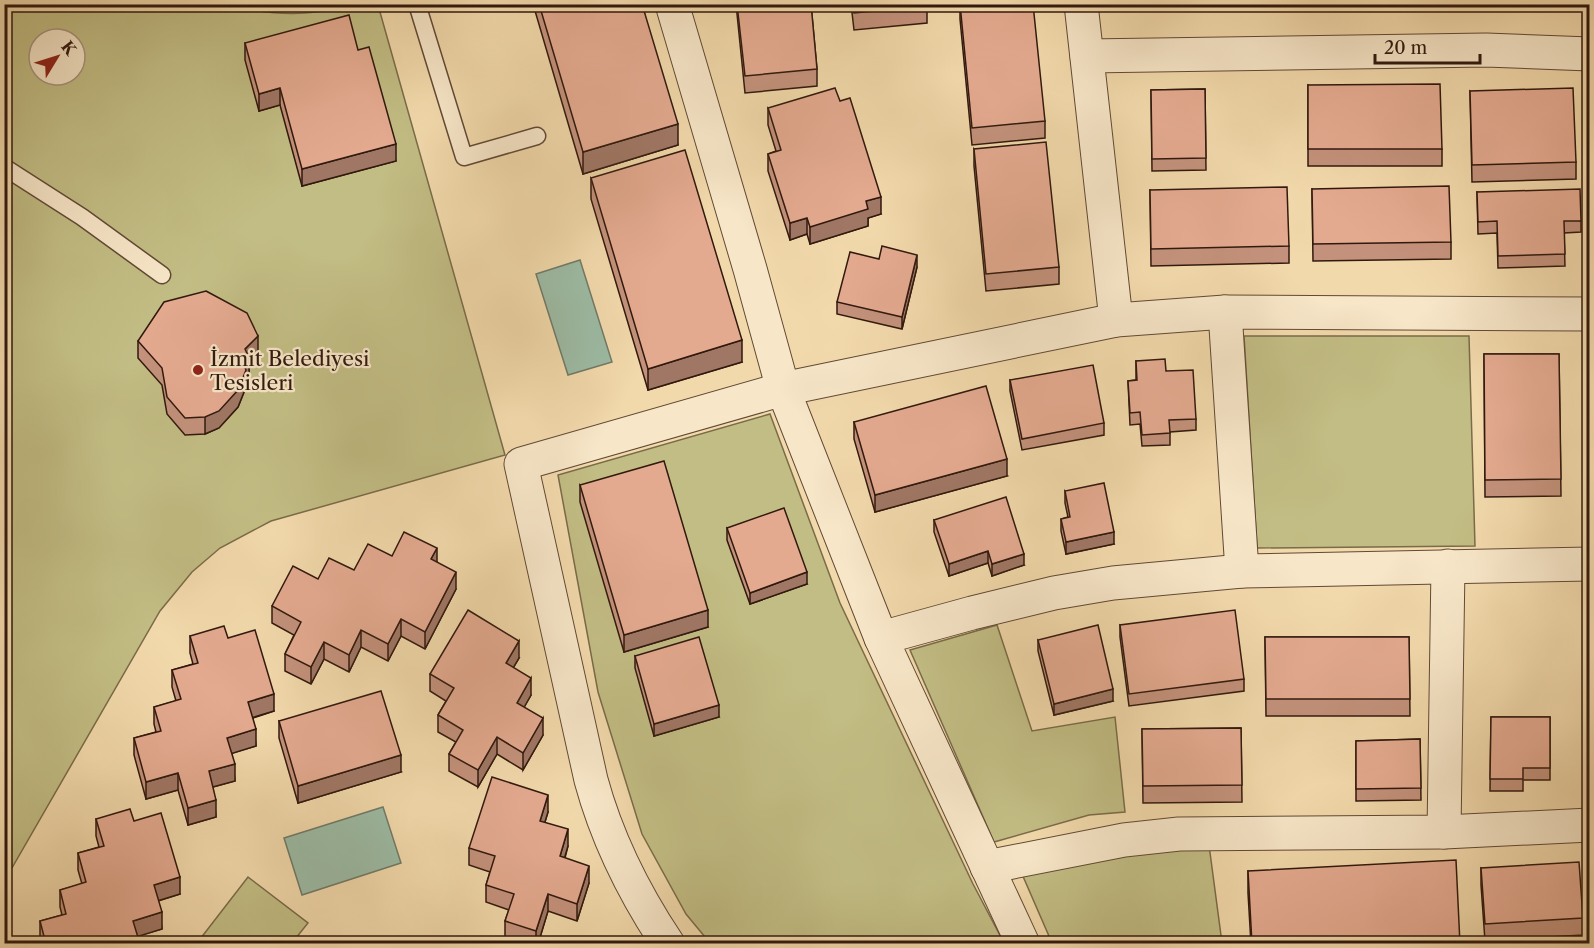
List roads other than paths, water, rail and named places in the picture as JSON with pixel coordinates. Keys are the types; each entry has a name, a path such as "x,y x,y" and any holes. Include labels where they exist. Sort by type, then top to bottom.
{"street":[{"path":"672,4 783,389 881,638 1023,944"},
{"path":"1081,4 1116,320"},
{"path":"1087,56 1486,50 1590,54"},
{"path":"668,944 650,918 600,814 522,464 783,389 1116,320 1225,312 1590,314"},
{"path":"1225,312 1242,571"},
{"path":"881,638 1054,593 1113,583 1242,571 1590,564"},
{"path":"1444,832 1448,566"},
{"path":"987,867 1124,840 1179,834 1444,832 1590,825"}],"lane":[{"path":"417,4 464,158 537,136"},
{"path":"4,167 82,218 162,275"}],"place":[{"name":"İzmit Belediyesi Tesisleri","path":"198,370"}]}
